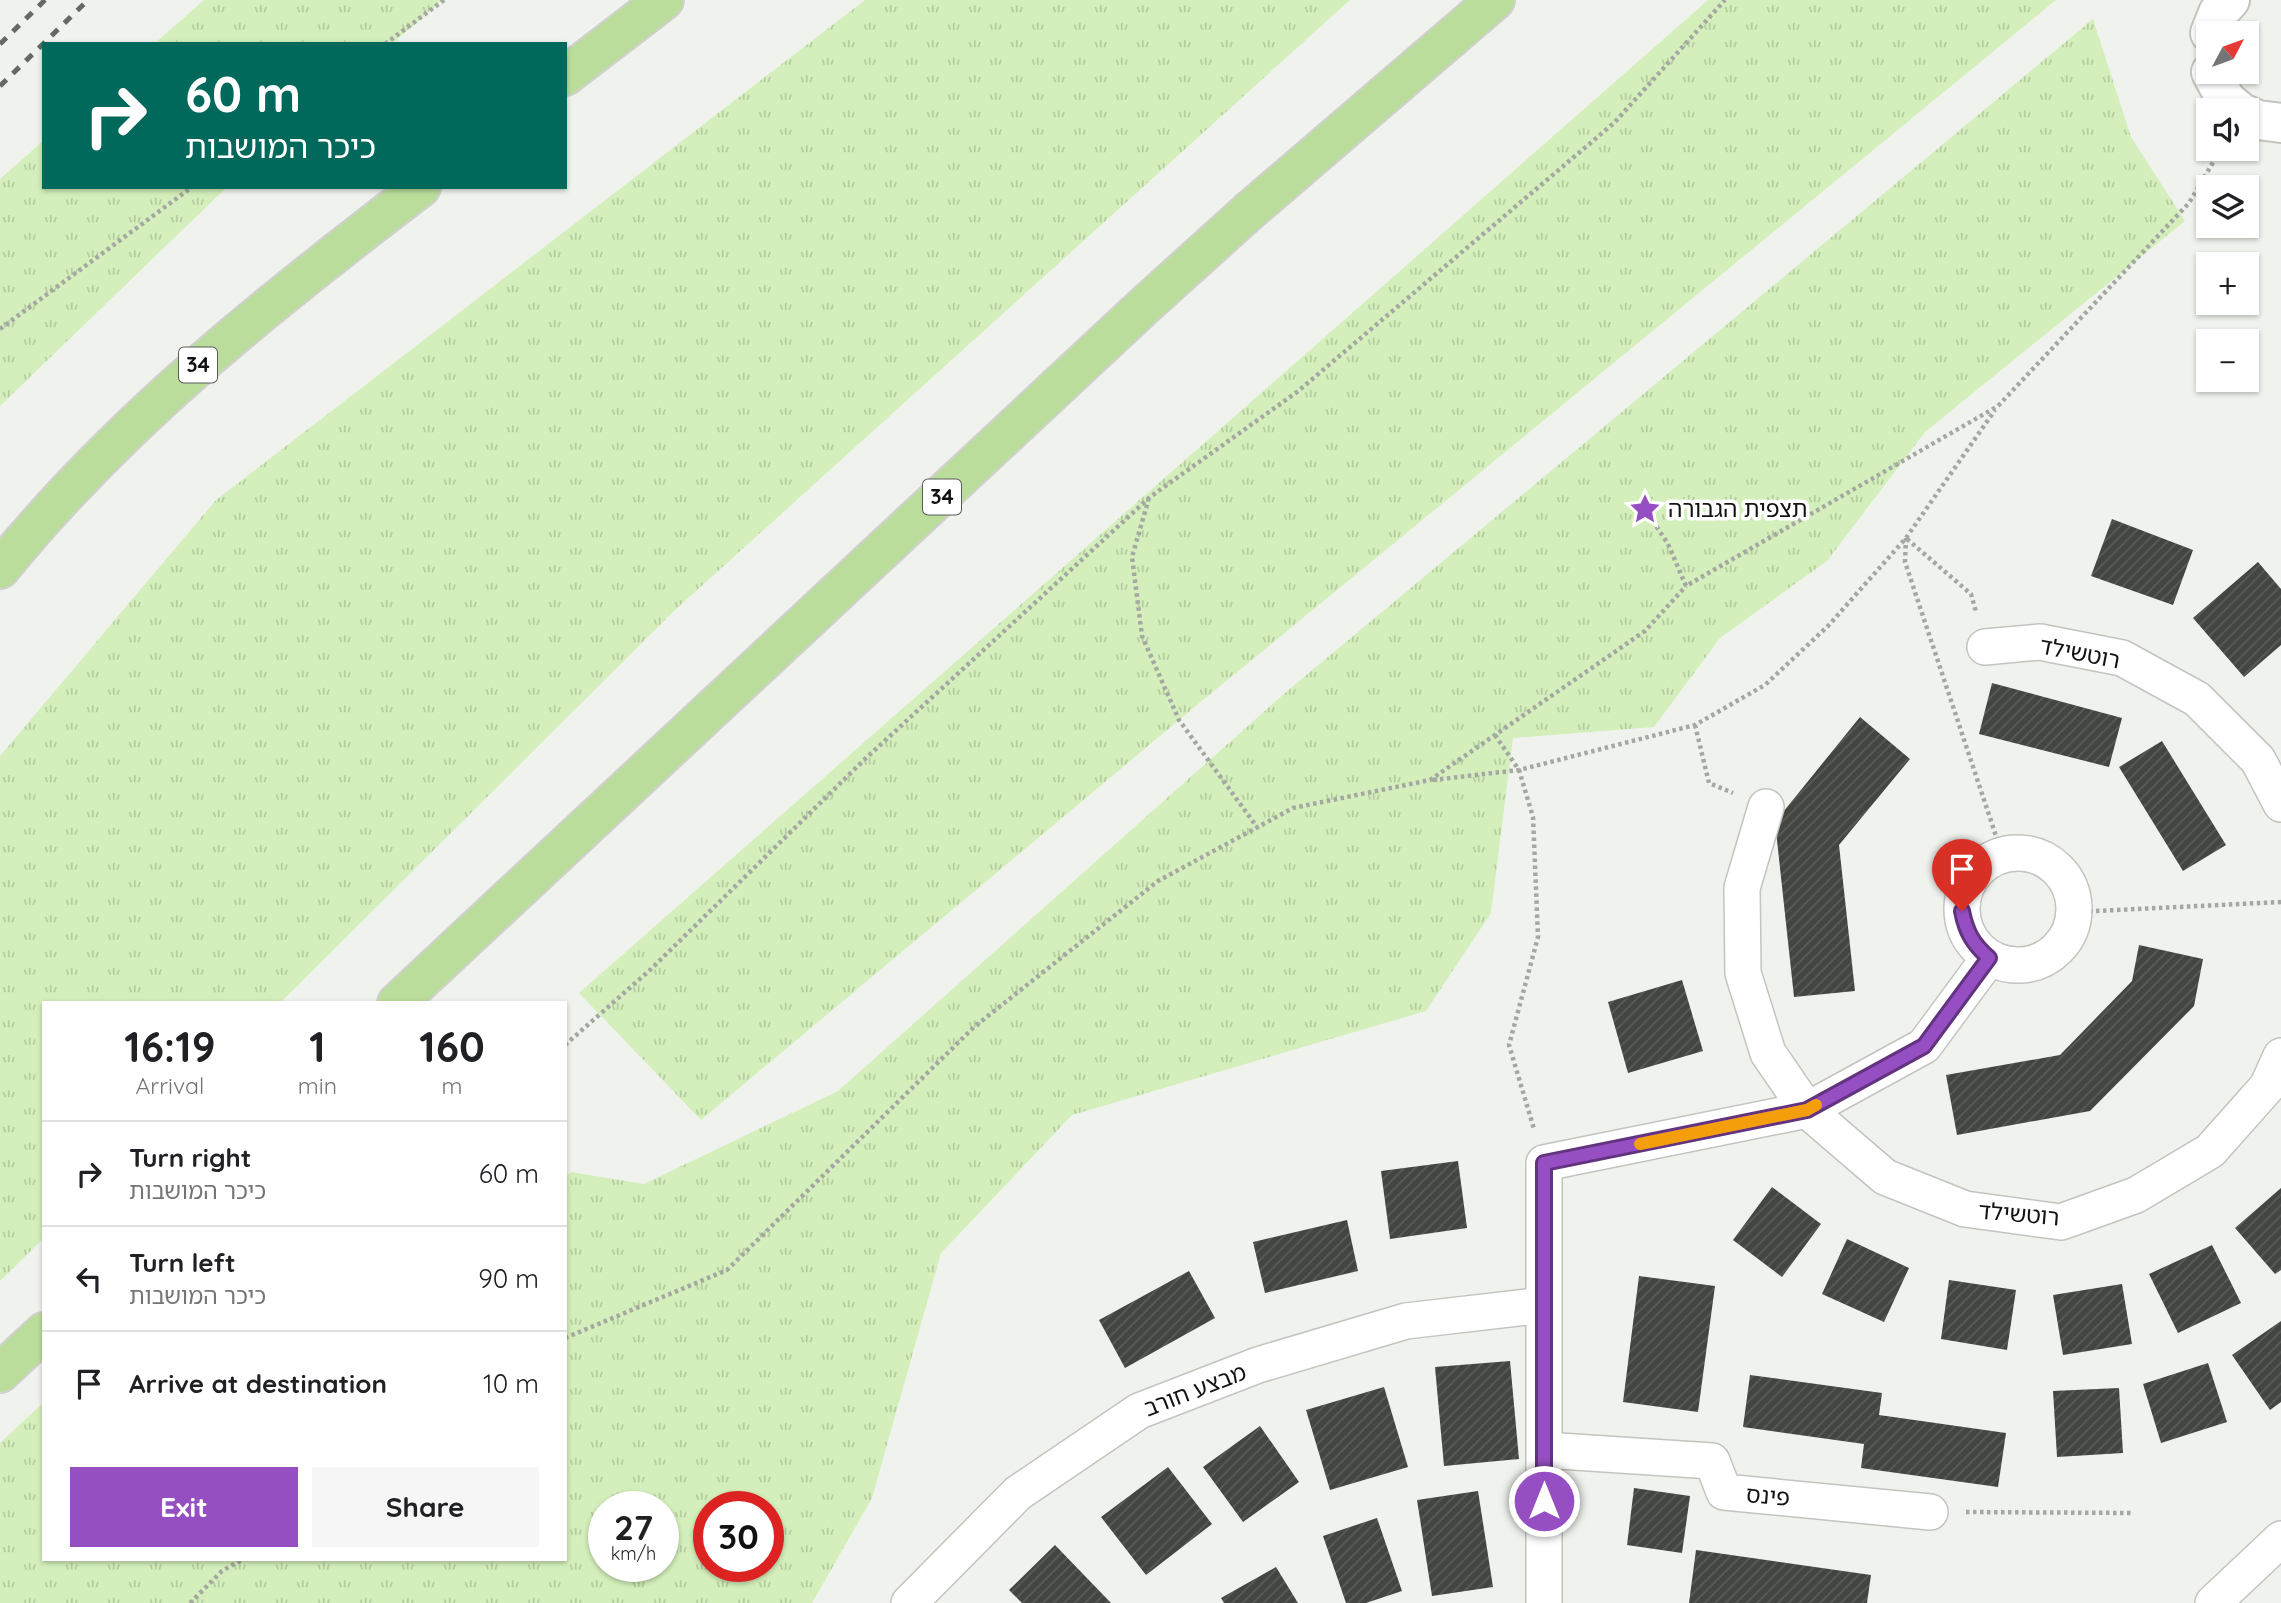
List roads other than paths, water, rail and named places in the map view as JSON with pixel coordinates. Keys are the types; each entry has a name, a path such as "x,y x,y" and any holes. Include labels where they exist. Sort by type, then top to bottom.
{"highway":[{"path":"567,74 664,0"},
{"name":"34","path":"399,1001 1143,307 1247,213 1495,0"},
{"name":"34","path":"0,569 90,467 163,396 273,300 418,189"},
{"path":"0,1373 42,1334"}],"street":[{"path":"2215,21 2230,0"},
{"name":"רוטשילד","path":"1985,647 2040,642 2122,658 2197,699 2258,760 2281,804"},
{"name":"רוטשילד","path":"1766,807 1742,888 1743,973 1768,1054 1807,1110 1885,1177 1965,1209 2061,1222 2136,1195 2210,1151 2267,1087 2281,1056"},
{"path":"2020,852 2053,864 2066,878 2073,894 2075,912 2067,939 2048,958 2021,966 1989,958 1975,945 1965,929 1962,911 1964,892 1973,875 1986,862 2002,854 2020,852"},
{"path":"1544,1603 1544,1163 1807,1110 1924,1046 1989,958"},
{"name":"מבצע חורב","path":"909,1603 1018,1493 1139,1411 1258,1365 1406,1321 1544,1306"},
{"name":"פינס","path":"1544,1450 1712,1461 1724,1492 1930,1512"},
{"path":"2213,1603 2281,1539"}],"railway":[{"path":"0,44 45,0"},
{"path":"45,42 88,0"},
{"path":"0,86 42,45"}],"place":[{"name":"תצפית הגבורה","path":"1645,509"}]}
